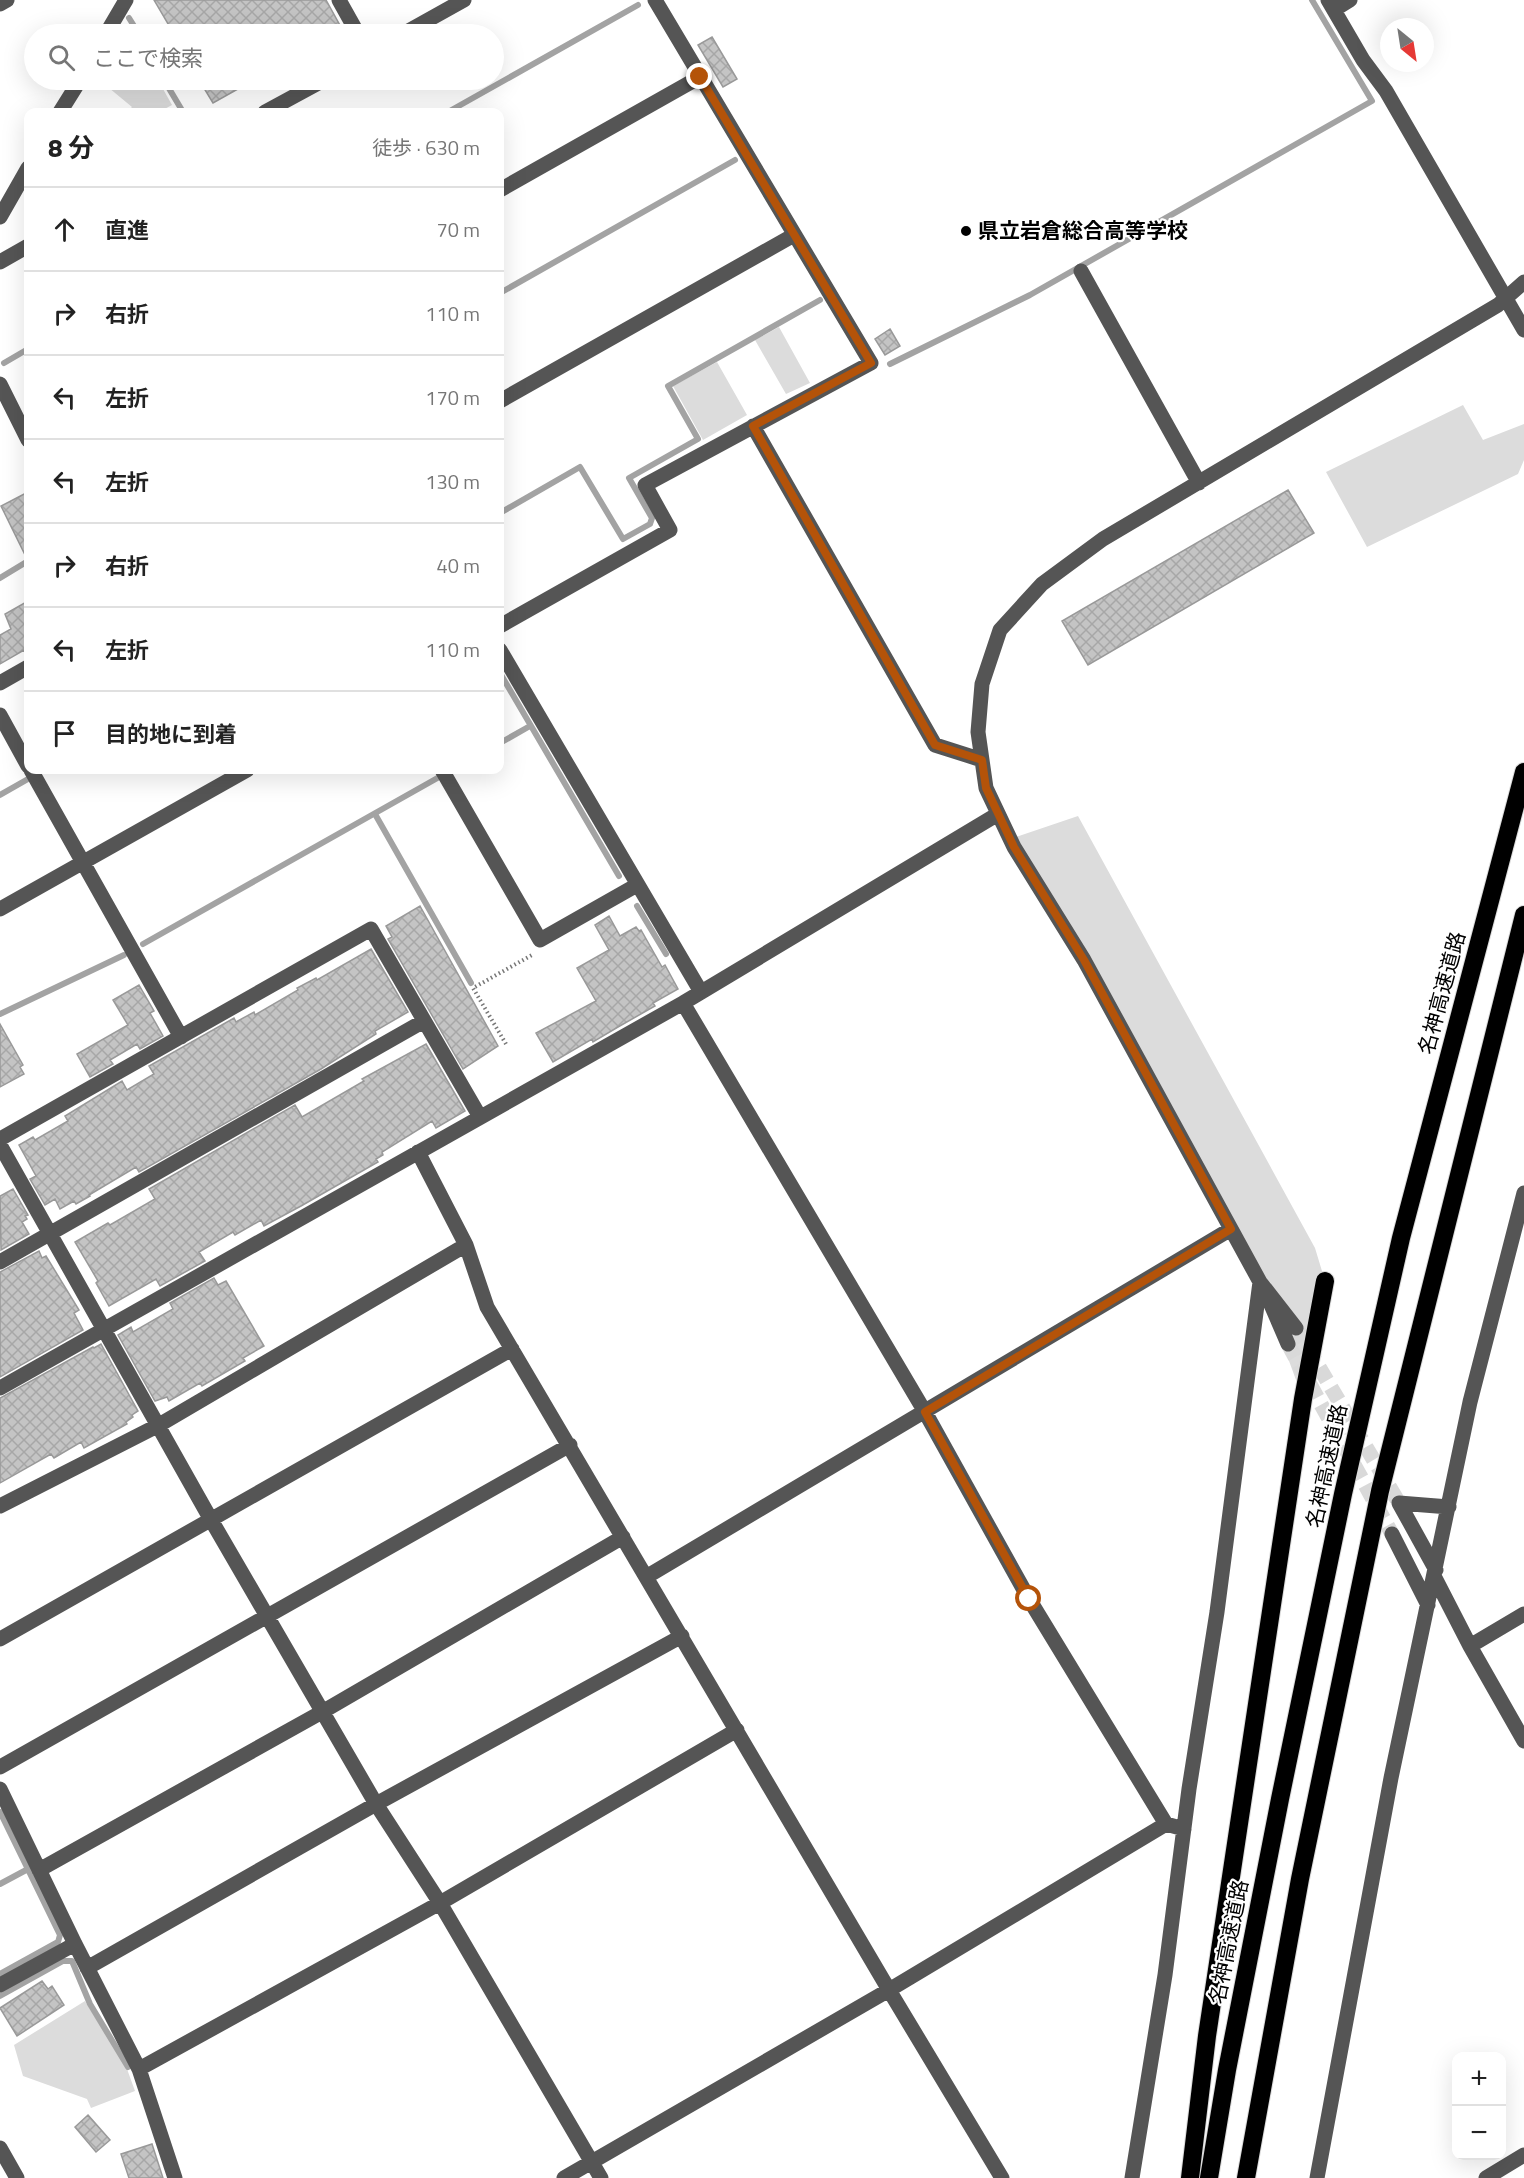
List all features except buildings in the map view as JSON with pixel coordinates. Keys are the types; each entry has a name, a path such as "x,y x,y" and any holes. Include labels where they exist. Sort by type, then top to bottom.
{"highway":[{"name":"名神高速道路","path":"1209,2178 1227,2070 1277,1810 1343,1494 1401,1238 1524,772"},
{"path":"1246,2178 1300,1879 1380,1491 1524,915"},
{"path":"1190,2178 1207,2036 1303,1399 1325,1281"}],"street":[{"path":"0,4 7,0"},
{"path":"112,24 126,0"},
{"path":"339,0 352,24"},
{"path":"421,24 464,0"},
{"path":"504,624 670,530 645,485 871,363 655,0"},
{"path":"1350,0 1331,5 1363,60 1386,91 1524,330"},
{"path":"504,188 700,77"},
{"path":"62,108 74,90"},
{"path":"272,108 306,90"},
{"path":"0,217 24,175"},
{"path":"504,399 794,235"},
{"path":"0,262 24,248"},
{"path":"1081,271 1199,483"},
{"path":"1288,1344 1263,1286 1084,960 1014,847 998,814 986,788 978,732 982,684 1000,630 1042,584 1094,546 1489,311 1524,282"},
{"path":"0,384 24,432"},
{"path":"753,426 935,745 982,760"},
{"path":"504,657 701,993"},
{"path":"0,683 24,669"},
{"path":"0,715 24,758"},
{"path":"33,774 181,1037"},
{"path":"0,909 240,774"},
{"path":"444,774 540,940 637,885"},
{"path":"0,1388 684,1003 998,814"},
{"path":"0,1139 370,930 480,1117"},
{"path":"684,1003 925,1412 1029,1599 1166,1824 1184,1829"},
{"path":"0,1262 424,1021"},
{"path":"0,1145 322,1712 376,1804 440,1903 601,2178"},
{"path":"418,1152 466,1245 488,1307 1002,2178"},
{"path":"1317,2178 1391,1778 1470,1402 1524,1193"},
{"path":"646,1577 1231,1229"},
{"path":"0,1506 159,1425 466,1245"},
{"path":"1263,1286 1296,1328"},
{"path":"1132,2178 1165,1975 1263,1286"},
{"path":"0,1639 512,1348"},
{"path":"0,1767 570,1445"},
{"path":"1449,1507 1399,1503 1470,1646 1524,1742"},
{"path":"1392,1534 1428,1605"},
{"path":"39,1870 322,1712 623,1537"},
{"path":"1470,1646 1524,1614"},
{"path":"87,1968 376,1804 682,1636"},
{"path":"139,2068 440,1903 737,1730"},
{"path":"0,1790 139,2068 175,2178"},
{"path":"564,2178 889,1990 1166,1824"},
{"path":"0,1984 75,1944"},
{"path":"0,2148 17,2178"},
{"path":"1486,2178 1524,2156"}],"path":[{"path":"506,1044 473,988 537,952 540,940"}],"shaded area":[{"path":"111,90 164,90 172,105 166,108 132,107"},
{"path":"779,327 810,383 786,394 755,340"},
{"path":"717,362 747,415 703,440 673,386"},
{"path":"1463,405 1483,440 1524,424 1524,460 1518,474 1367,547 1326,472"},
{"path":"1078,816 1315,1248 1325,1281 1303,1399 1260,1282 1010,839"},
{"path":"85,2001 127,2069 135,2091 91,2108 87,2099 23,2076 14,2045"}],"waterway":[{"path":"890,364 1030,295 1372,101 1312,0"},
{"path":"504,80 638,5"},
{"path":"129,18 133,24"},
{"path":"170,90 181,108"},
{"path":"455,108 487,90"},
{"path":"504,291 735,160"},
{"path":"504,511 580,467 623,539 650,524 652,518 629,478 698,439 668,386 820,300"},
{"path":"4,363 24,351"},
{"path":"0,578 24,563"},
{"path":"504,680 619,876"},
{"path":"504,741 530,726"},
{"path":"143,944 441,776"},
{"path":"0,795 28,779"},
{"path":"375,814 471,983"},
{"path":"637,906 666,954"},
{"path":"0,1014 124,955"},
{"path":"0,1812 60,1935 58,1942 0,1974"},
{"path":"0,1884 28,1869"},
{"path":"0,1996 63,1961 72,1961 90,2004 128,2067"}],"tunnel":[{"path":"1296,1328 1399,1503"},
{"path":"1288,1344 1392,1534"}],"place":[{"name":"県立岩倉総合高等学校","path":"966,231"}],"route":[{"path":"700,77 871,363 753,426 935,745 982,760 986,788 1014,847 1084,960 1231,1229 925,1412 1029,1599"}]}
